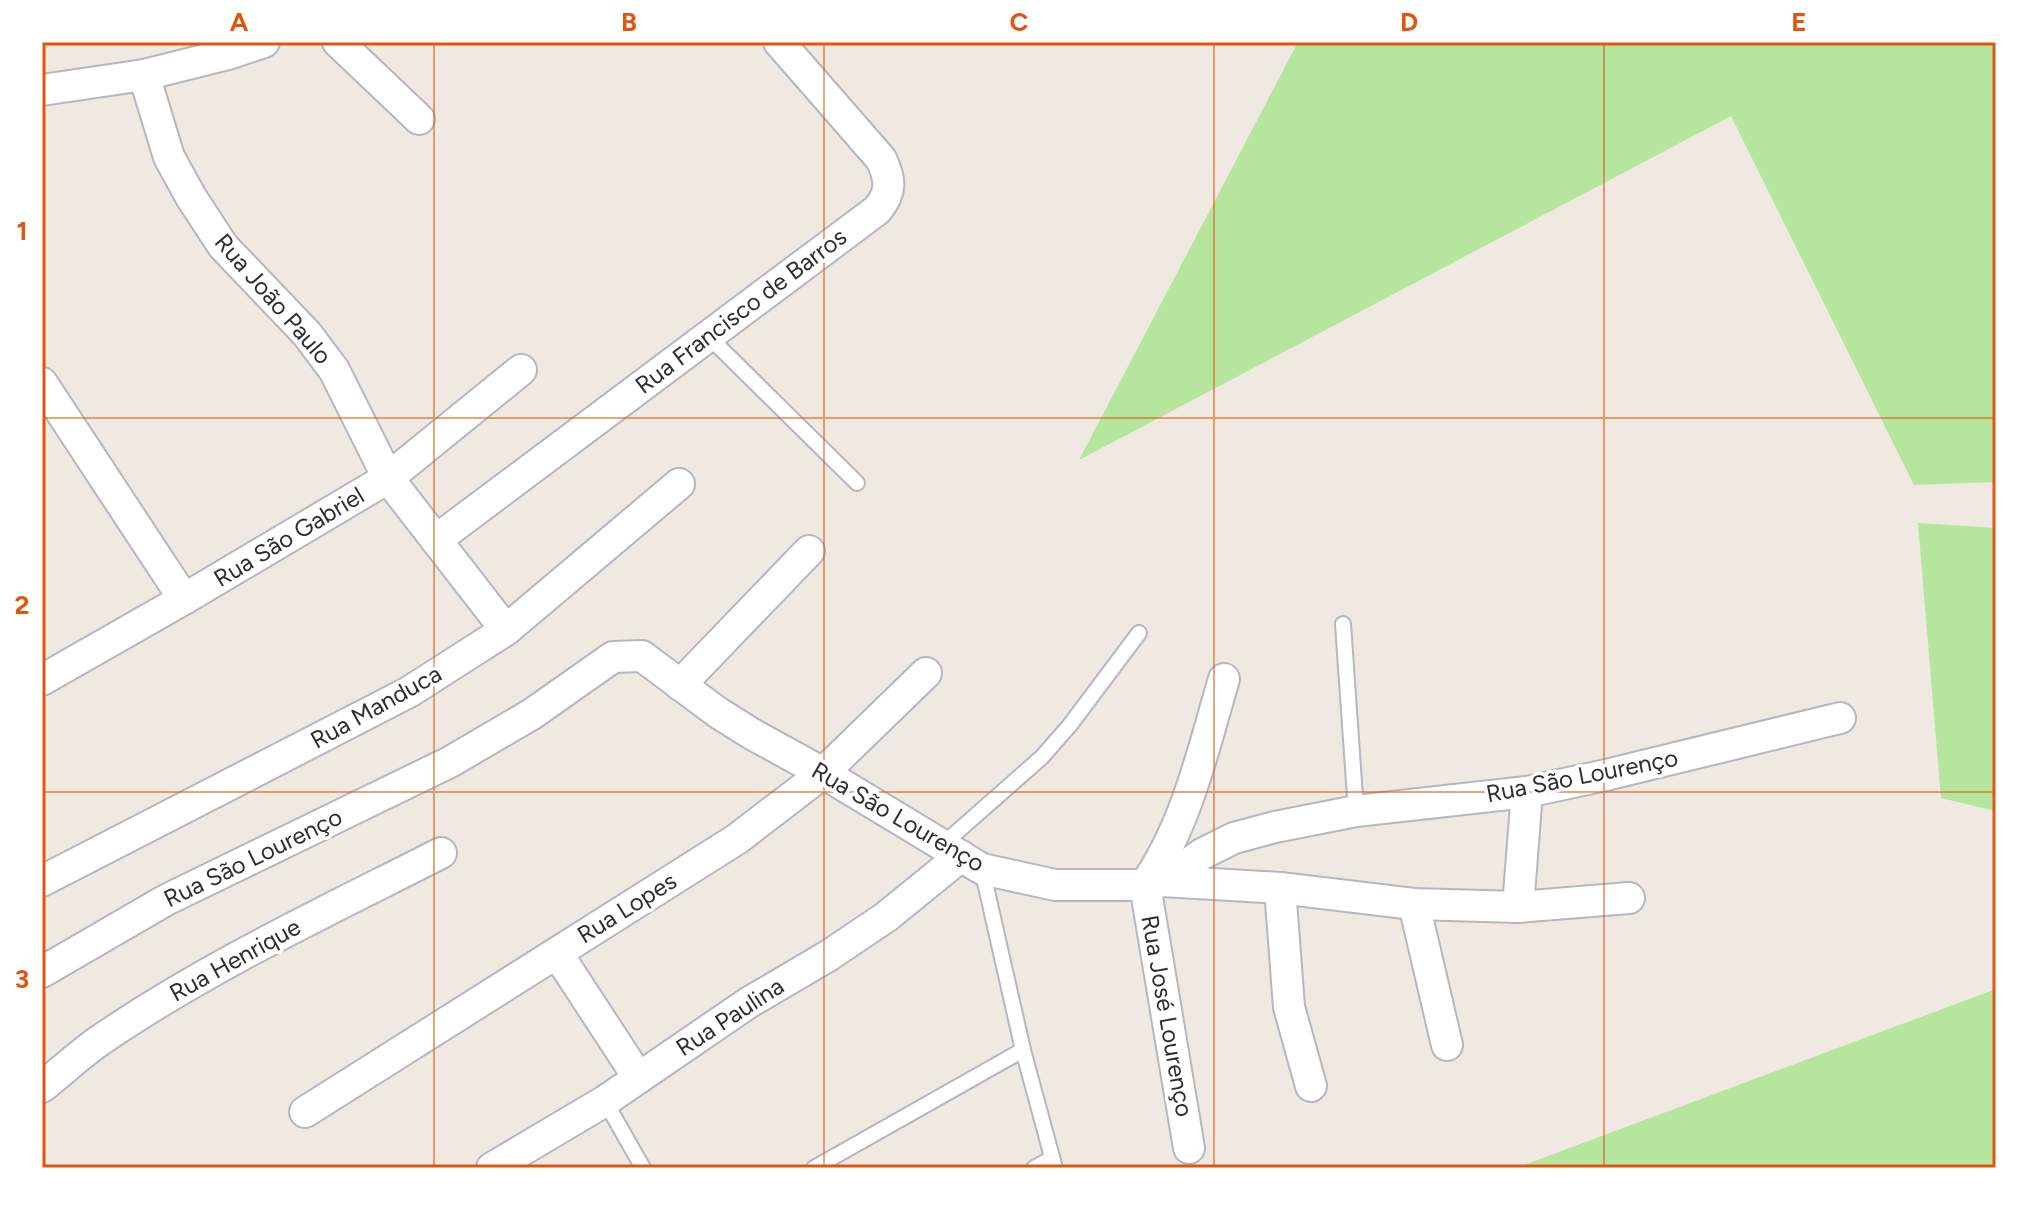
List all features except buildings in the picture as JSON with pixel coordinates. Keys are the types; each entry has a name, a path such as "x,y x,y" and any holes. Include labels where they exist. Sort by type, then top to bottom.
{"street":[{"path":"42,90 144,75 264,42"},
{"path":"338,42 419,119"},
{"name":"Rua Francisco de Barros","path":"436,540 877,210 888,196 890,183 881,159 779,42"},
{"name":"Rua João Paulo","path":"144,75 169,157 191,197 223,246 307,334 334,370 388,478 506,630"},
{"name":"Rua São Gabriel","path":"42,680 388,478 521,370"},
{"path":"42,383 184,599"},
{"name":"Rua Manduca","path":"42,881 409,692 506,630 679,484"},
{"path":"680,685 809,551"},
{"name":"Rua São Lourenço","path":"42,972 166,900 450,762 532,714 613,657 642,656 752,734 961,857 1055,885 1154,883 1234,838 1356,811 1527,792 1840,718"},
{"name":"Rua Lopes","path":"305,1112 737,839 823,773 926,673"},
{"path":"1224,679 1185,808 1154,883 1280,888 1414,904 1518,907 1629,898"},
{"path":"1518,907 1527,792"},
{"name":"Rua Henrique","path":"42,1087 96,1043 240,954 441,853"},
{"name":"Rua Paulina","path":"492,1168 605,1101 748,1003 886,917 961,857"},
{"name":"Rua José Lourenço","path":"1154,883 1189,1148"},
{"path":"1280,888 1289,1007 1311,1086"},
{"path":"1414,904 1447,1045"},
{"path":"557,953 638,1077"}],"lane":[{"path":"708,336 857,483"},
{"path":"1343,624 1356,811"},
{"path":"1034,1168 1054,1163 1023,1050 961,857 1070,725 1139,633"},
{"path":"814,1168 1023,1050"},
{"path":"605,1101 643,1168"}],"green space":[{"path":"1298,42 1996,42 1996,482 1914,485 1731,116 1079,460"},
{"path":"1918,523 1996,528 1996,811 1941,798"},
{"path":"1996,989 1996,1168 1516,1168"}]}
